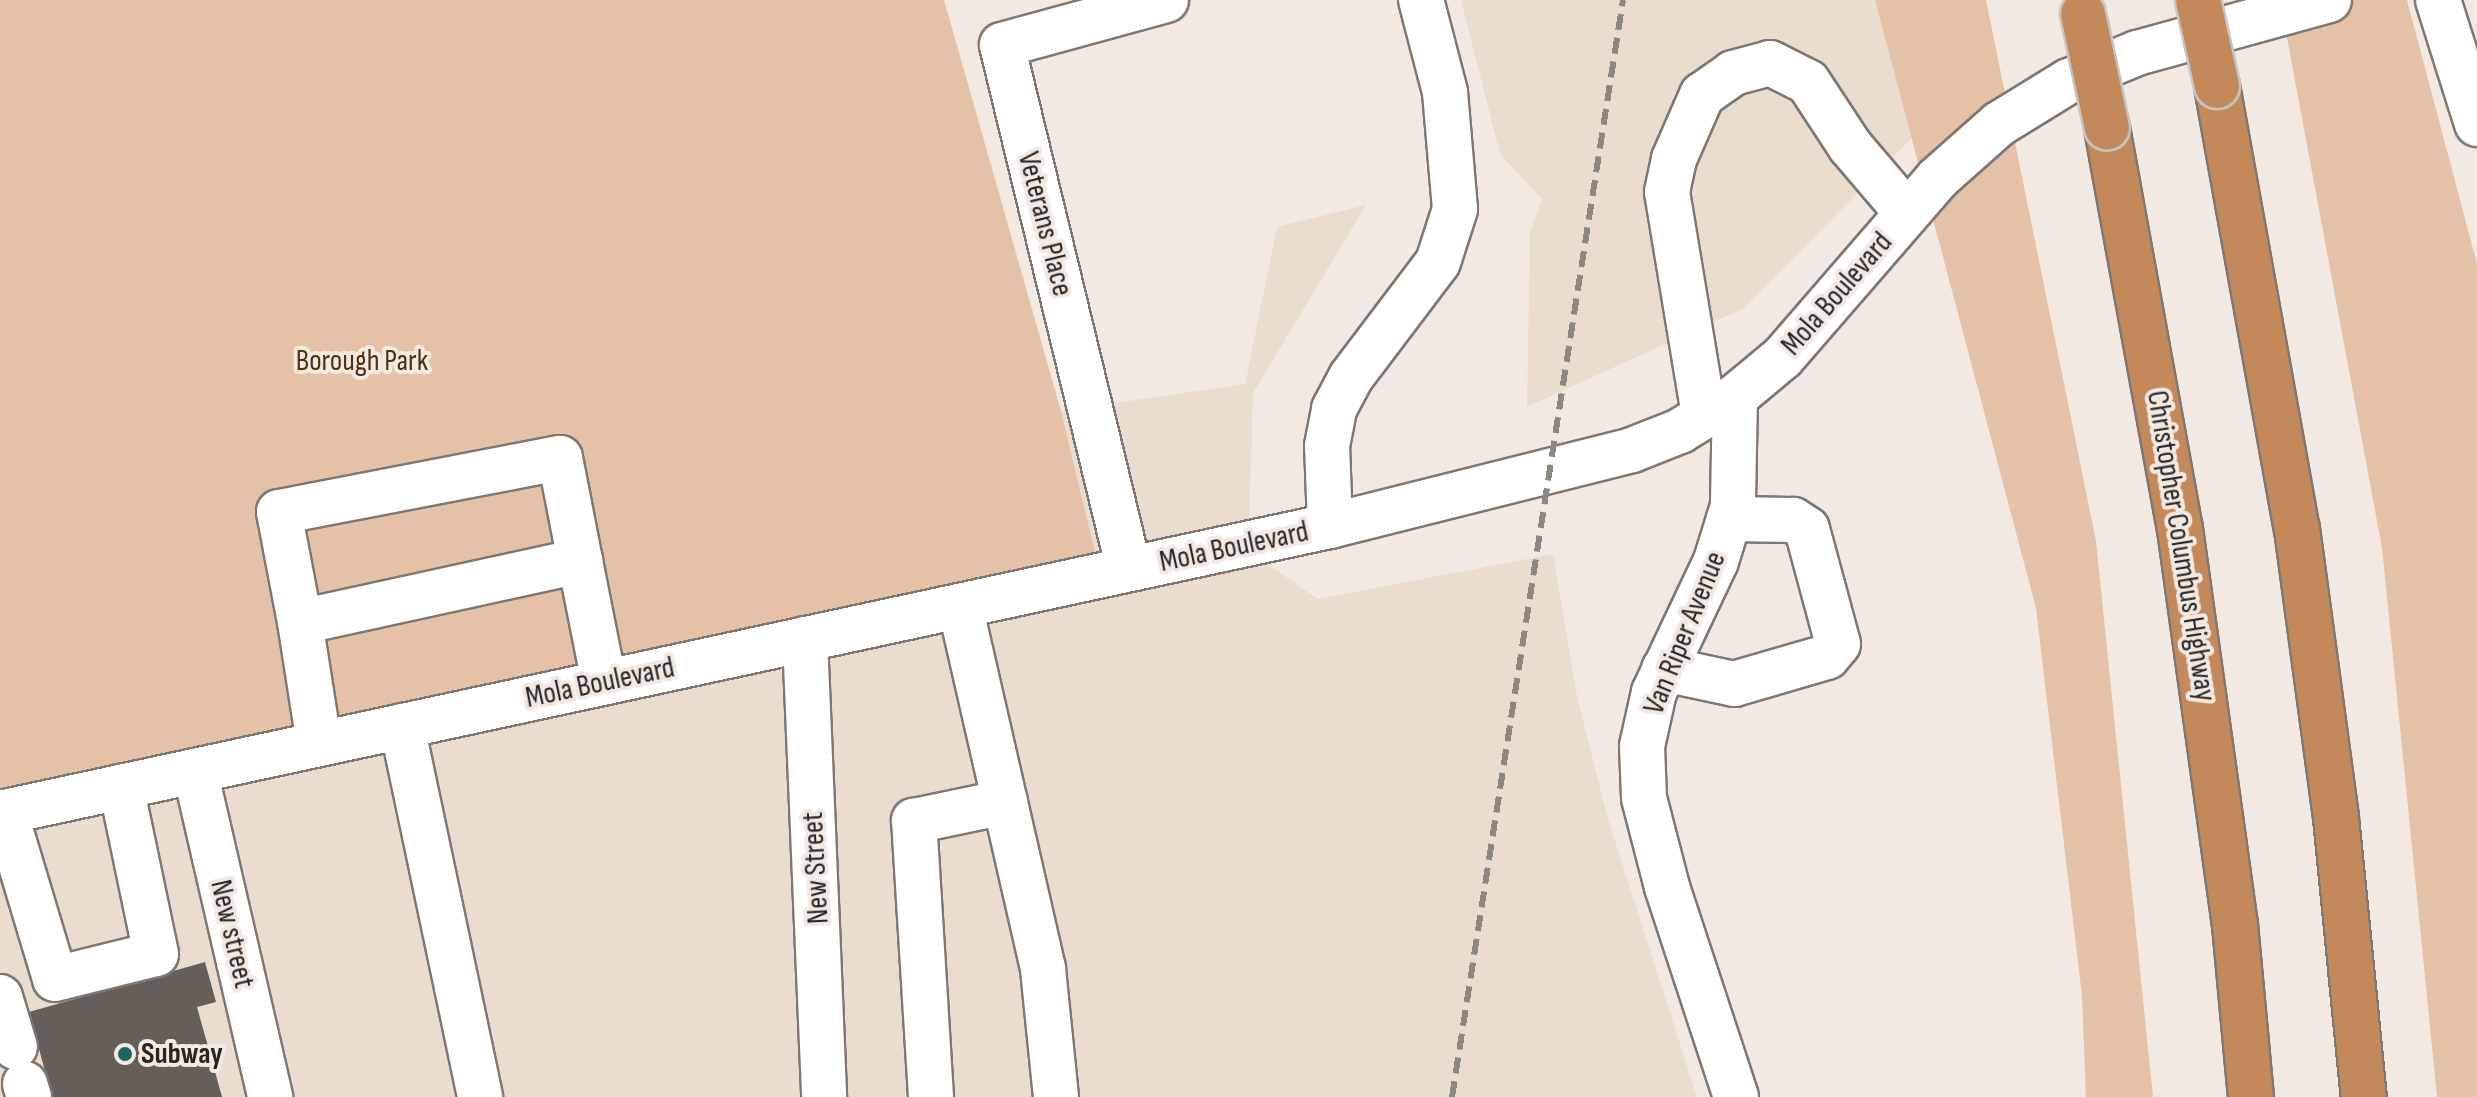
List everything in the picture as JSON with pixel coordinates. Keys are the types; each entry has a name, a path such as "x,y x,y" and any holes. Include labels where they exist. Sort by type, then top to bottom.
{"highway":[{"path":"2198,0 2217,86 2299,543 2336,818 2364,1097"},
{"name":"Christopher Columbus Highway","path":"2082,7 2185,559 2233,910 2251,1097"}],"street":[{"name":"Veterans Place","path":"1129,569 1002,45 1166,0"},
{"path":"1330,526 1327,446 1334,409 1351,377 1438,262 1455,209 1445,92 1421,0"},
{"name":"Mola Boulevard","path":"3,813 1330,526 1632,450 1720,406 1831,307 1937,179 1999,124 2069,81 2189,36 2329,0"},
{"path":"2438,0 2477,124"},
{"name":"Van Riper Avenue","path":"1736,1097 1667,887 1644,798 1642,746 1664,669 1716,561 1729,519 1737,450 1720,406 1667,192 1674,159 1702,95 1733,73 1770,63 1808,82 1850,146 1907,213"},
{"path":"319,743 279,512 560,458 604,682"},
{"path":"1664,669 1734,684 1827,657 1838,644 1807,529 1793,520 1729,519"},
{"path":"300,622 580,561"},
{"path":"960,606 1043,969 1045,1034 1056,1097"},
{"name":"New Street","path":"805,639 824,1097"},
{"path":"402,726 480,1097"},
{"name":"New street","path":"195,771 270,1097"},
{"path":"3,813 55,979 156,954 121,787"},
{"path":"931,1097 914,821 1005,802"},
{"path":"0,997 23,1076"}],"shaded area":[{"path":"1461,0 1875,0 1912,138 1744,308 1527,407 1530,233 1542,199 1500,154"},
{"path":"1366,205 1253,393 1248,551 1318,599 1553,554 1578,701 1608,819 1697,1097 0,1097 0,811 1100,571 1061,411 1245,384 1277,227"}],"green space":[{"name":"Borough Park","path":"0,0 944,0 1061,411 1100,572 0,810"},
{"path":"1875,0 1986,0 2096,541 2153,1097 2086,1097 2082,996 2036,608"},
{"path":"2280,0 2407,0 2477,264 2477,1097 2437,1097 2382,548"}],"building":[{"name":"Subway","path":"205,962 216,1002 197,1007 222,1097 52,1097 29,1012"}],"railway":[{"path":"1452,1097 1623,0"}],"place":[{"name":"Subway","path":"125,1054"}]}
